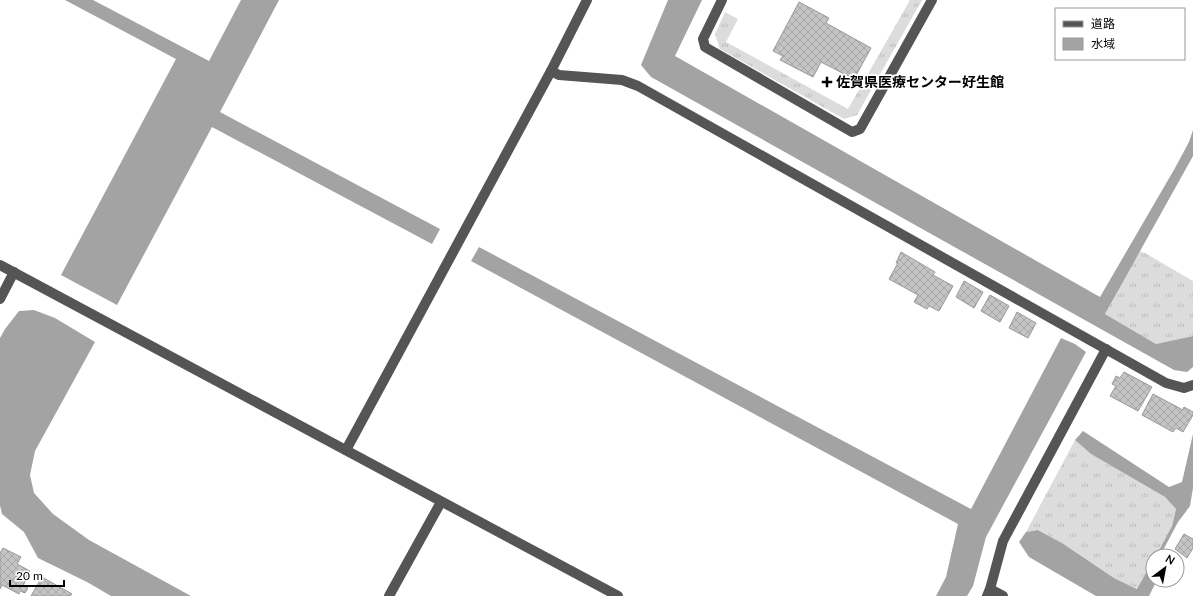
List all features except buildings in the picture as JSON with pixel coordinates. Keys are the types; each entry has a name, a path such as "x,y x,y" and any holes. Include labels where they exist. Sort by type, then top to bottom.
{"street":[{"path":"346,450 551,71 587,0"},
{"path":"722,0 703,39 704,47 852,132 860,129 932,0"},
{"path":"551,71 559,75 622,80 638,86 1166,383 1184,388 1193,385"},
{"path":"0,265 618,596"},
{"path":"0,299 14,272"},
{"path":"1003,596 988,592 1003,541 1106,349"},
{"path":"389,596 441,502"}],"green space":[{"path":"910,0 922,0 857,115 844,119 720,49 715,34 725,12 738,19 726,42 848,109"},
{"path":"1139,251 1193,281 1193,336 1156,344 1105,314"},
{"path":"1075,440 1091,454 1165,497 1176,509 1172,526 1160,548 1145,548 1145,576 1138,589 1114,578 1062,543 1039,530 1026,532"}],"water":[{"path":"65,0 93,0 209,61 241,0 279,0 220,112 440,229 432,244 212,127 117,305 61,275 176,59"},
{"path":"668,0 702,0 675,56 1100,297 1175,168 1189,142 1193,130 1193,156 1105,314 1156,344 1193,336 1193,367 1187,372 1174,370 651,77 641,65"},
{"path":"479,247 971,509 1061,338 1075,344 1086,352 986,537 973,586 967,596 936,596 946,577 958,524 471,261"},
{"path":"34,310 55,318 95,342 35,451 30,475 34,493 53,514 89,540 191,596 111,596 87,582 38,558 24,532 2,514 0,505 0,338 19,311"},
{"path":"1083,431 1169,487 1182,482 1193,434 1193,488 1190,506 1178,522 1164,548 1160,548 1172,526 1176,509 1165,497 1091,454 1075,440"},
{"path":"1038,530 1062,543 1114,578 1137,589 1145,575 1145,588 1153,588 1149,596 1096,596 1029,557 1019,542 1026,532"}],"place":[{"name":"佐賀県医療センター好生館","path":"827,82"}]}
